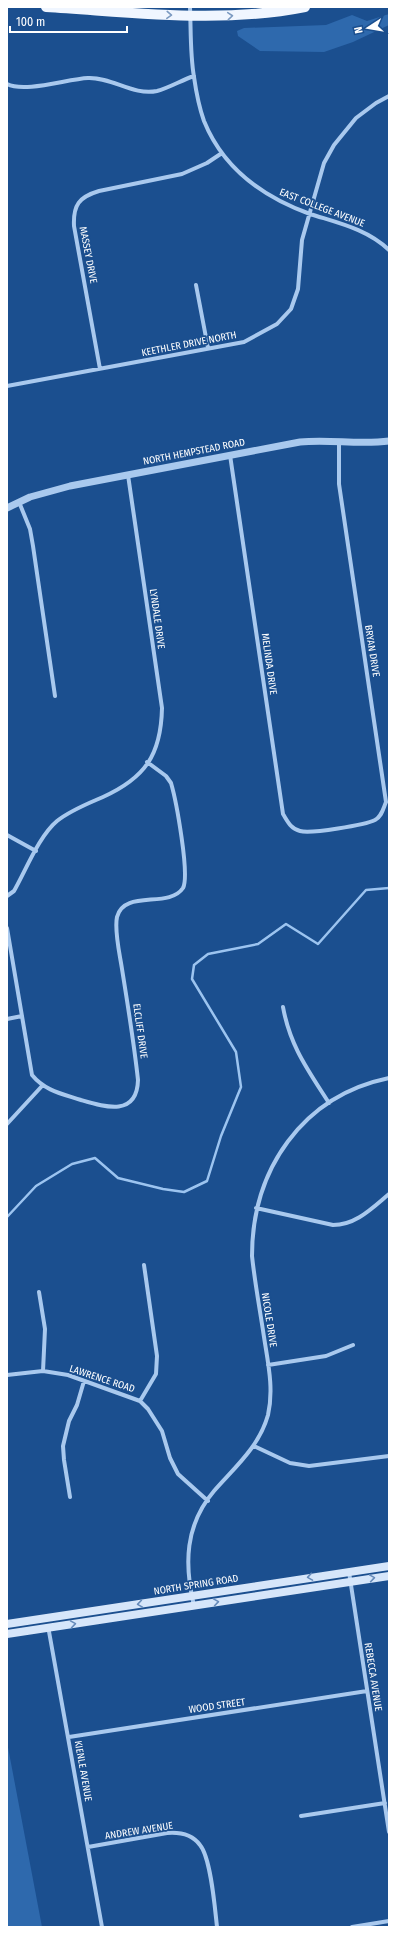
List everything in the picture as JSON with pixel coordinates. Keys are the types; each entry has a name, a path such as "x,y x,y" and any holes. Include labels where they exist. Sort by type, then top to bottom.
{"main road":[{"path":"46,7 191,11 222,17 283,12 305,7"},
{"name":"NORTH SPRING ROAD","path":"7,1624 389,1566"},
{"name":"NORTH SPRING ROAD","path":"7,1634 389,1576"}],"street":[{"name":"EAST COLLEGE AVENUE","path":"191,11 194,76 204,120 222,153 246,180 258,189 279,201 309,213 352,227 382,244 389,250"},
{"path":"7,84 23,87 89,78 102,79 146,92 158,91 194,76"},
{"name":"KEETHLER DRIVE NORTH","path":"7,386 244,342 277,324 291,309 298,289 302,240 324,163 334,145 356,118 376,103 389,96"},
{"name":"MASSEY DRIVE","path":"100,369 74,226 73,214 77,203 87,195 99,191 182,174 207,163 222,153"},
{"path":"196,285 208,348"},
{"name":"NORTH HEMPSTEAD ROAD","path":"7,508 49,490 300,442 314,440 339,442 389,441"},
{"name":"BRYAN DRIVE","path":"336,828 367,823 376,819 382,812 386,802 339,484 339,442"},
{"name":"MELINDA DRIVE","path":"230,455 283,814 291,827 301,832 336,828"},
{"name":"LYNDALE DRIVE","path":"7,896 14,891 47,832 57,821 78,808 124,787 141,773 154,752 161,724 162,708 128,475"},
{"path":"19,502 30,529 55,696"},
{"name":"ELCLIFF DRIVE","path":"42,1086 106,1107 117,1108 127,1104 134,1098 138,1089 133,1035 117,927 117,917 123,908 132,902 168,897 177,894 184,886 185,865 172,783 166,776 147,762"},
{"path":"7,835 36,851"},
{"path":"7,928 32,1075 42,1086 7,1124"},
{"path":"283,1007 286,1025 295,1048 329,1103"},
{"path":"7,1019 22,1016"},
{"name":"NICOLE DRIVE","path":"194,1606 188,1567 190,1541 195,1524 208,1501 254,1446 265,1426 268,1413 271,1387 252,1256 252,1237 259,1197 277,1157 307,1120 329,1103 360,1086 389,1078"},
{"path":"256,1208 333,1225 344,1225 354,1221 389,1194"},
{"path":"140,1401 156,1374 157,1356 144,1265"},
{"path":"39,1292 45,1329 43,1371"},
{"path":"268,1365 326,1356 353,1345"},
{"name":"LAWRENCE ROAD","path":"7,1375 43,1371 68,1375 140,1401 148,1409 162,1431 170,1458 178,1474 208,1501"},
{"path":"70,1497 63,1446 69,1421 77,1406 84,1380"},
{"path":"254,1446 290,1463 309,1466 389,1456"},
{"name":"REBECCA AVENUE","path":"349,1572 389,1832"},
{"name":"KIENLE AVENUE","path":"46,1618 69,1737 102,1927"},
{"name":"WOOD STREET","path":"69,1737 367,1692"},
{"path":"301,1816 385,1803"},
{"name":"ANDREW AVENUE","path":"88,1847 167,1833 178,1832 190,1835 201,1845 206,1859 218,1927"},
{"path":"352,1927 389,1921"}],"shaded area":[{"path":"389,14 389,25 353,42 324,52 260,51 238,36 237,31 244,28 326,25 352,15 367,21"},
{"path":"7,1742 42,1927 7,1927"}],"waterway":[{"path":"7,1217 36,1186 72,1164 95,1158 118,1178 163,1189 184,1192 207,1181 221,1136 241,1087 236,1052 192,979 194,965 208,954 258,944 286,924 318,944 366,890 389,888"}]}
